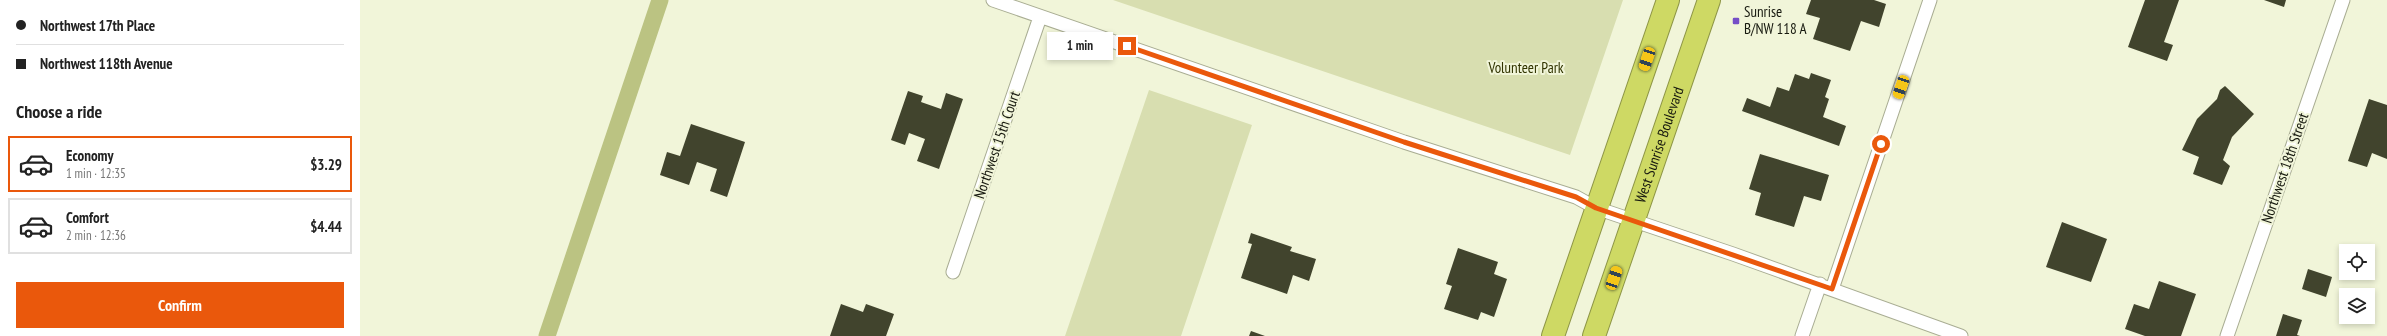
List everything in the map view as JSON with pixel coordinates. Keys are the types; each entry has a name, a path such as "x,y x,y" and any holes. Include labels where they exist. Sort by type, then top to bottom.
{"highway":[{"path":"1553,336 1668,0"},
{"name":"West Sunrise Boulevard","path":"1594,336 1709,0"}],"street":[{"path":"993,0 1404,142 1576,197 1596,208 1820,284 1961,336"},
{"path":"1832,289 1930,0"},
{"name":"Northwest 18th Street","path":"2227,336 2343,0"},
{"name":"Northwest 15th Court","path":"953,272 1040,17"},
{"path":"1802,336 1820,284"}],"green space":[{"name":"Volunteer Park","path":"1113,0 1623,0 1570,155"},
{"path":"1149,90 1252,125 1181,336 1065,336"}],"building":[{"path":"1811,0 1874,0 1886,4 1879,27 1861,21 1850,51 1813,39 1820,18 1806,14"},
{"path":"2145,0 2179,0 2164,42 2173,45 2167,61 2128,47"},
{"path":"2264,0 2286,0 2284,7"},
{"path":"1811,73 1831,80 1825,97 1829,99 1823,117 1846,126 1839,146 1742,111 1747,98 1770,107 1777,87 1789,91 1795,74 1809,79"},
{"path":"2225,86 2254,114 2232,137 2223,160 2230,166 2222,185 2193,174 2199,157 2182,150 2197,119 2217,99 2220,90"},
{"path":"908,91 923,96 921,102 941,109 946,93 963,99 939,169 917,161 925,139 909,133 905,145 891,140"},
{"path":"2369,99 2387,105 2387,159 2372,153 2367,167 2348,161"},
{"path":"691,124 745,142 727,197 710,191 717,169 697,162 689,185 660,175 667,152 680,156"},
{"path":"1760,154 1829,175 1821,201 1804,196 1794,227 1755,215 1761,193 1749,189"},
{"path":"2062,222 2107,239 2091,282 2046,267"},
{"path":"1251,233 1292,247 1290,251 1316,259 1309,281 1293,275 1287,294 1241,278 1252,244 1248,243"},
{"path":"1458,248 1498,262 1494,274 1507,279 1494,317 1481,312 1478,320 1444,309 1452,286 1446,284"},
{"path":"2308,269 2332,277 2326,297 2302,289"},
{"path":"2159,281 2196,294 2181,336 2145,336 2125,329 2134,304 2149,309"},
{"path":"841,304 863,312 866,304 894,314 886,336 830,336"},
{"path":"2283,314 2302,320 2297,335 2300,336 2276,336"},
{"path":"1251,331 1265,336 1249,336"}],"waterway":[{"path":"547,336 660,0"}],"place":[{"name":"Sunrise B/NW 118 A","path":"1736,21"}],"route":[{"path":"1127,46 1404,142 1576,197 1596,208 1832,289 1881,144"}]}
